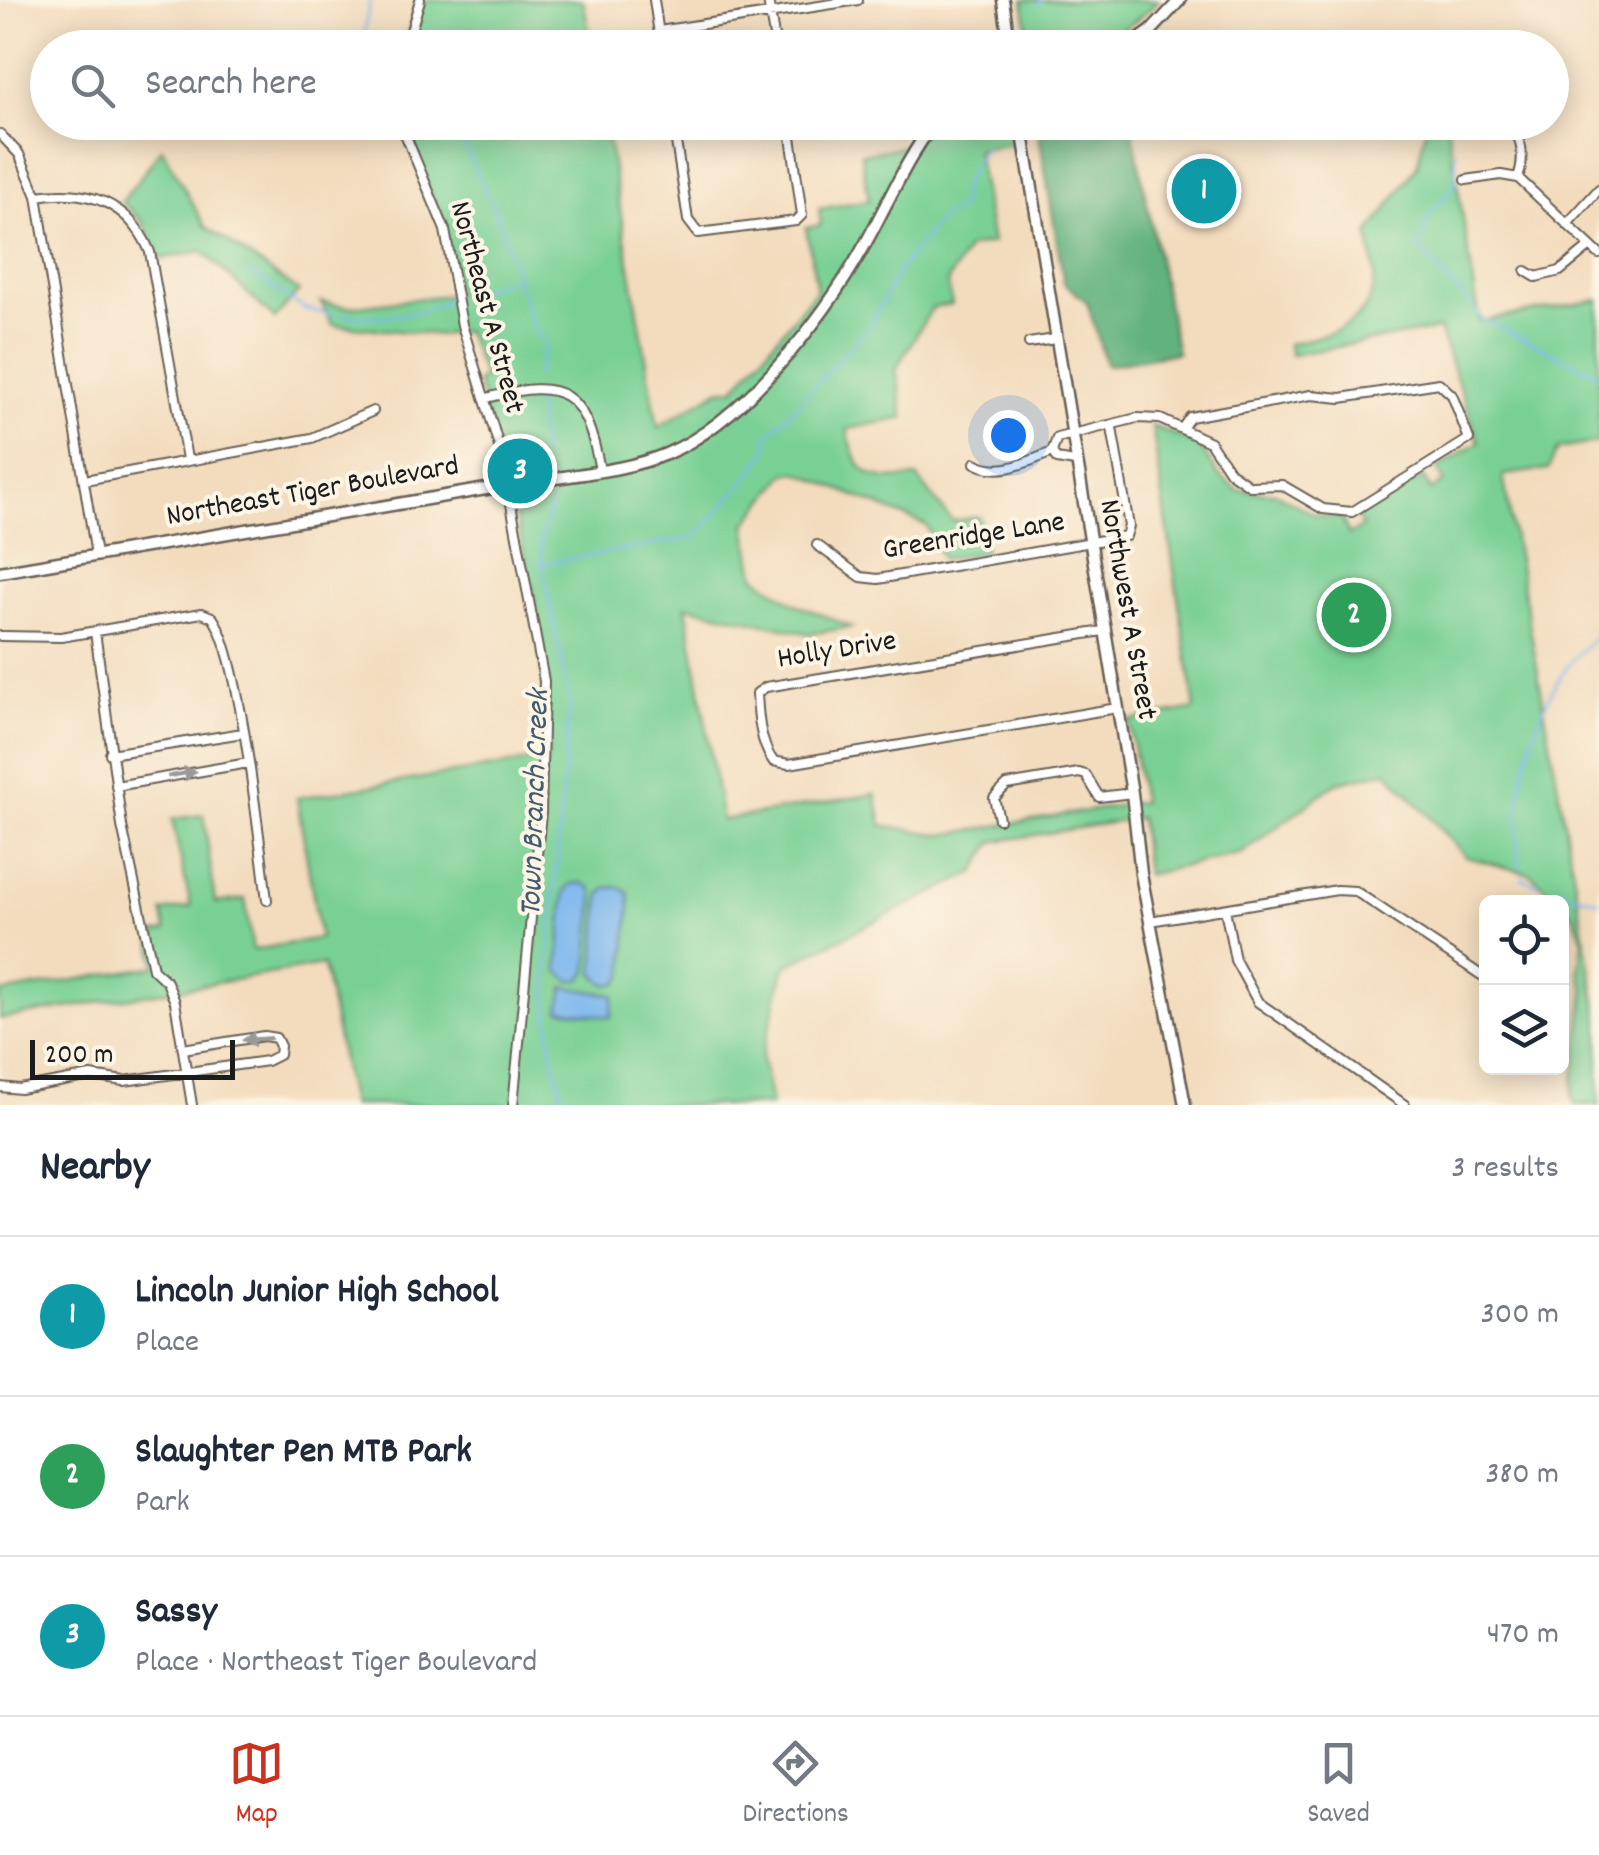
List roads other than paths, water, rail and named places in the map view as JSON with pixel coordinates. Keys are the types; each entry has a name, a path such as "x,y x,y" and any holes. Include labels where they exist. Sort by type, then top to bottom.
{"street":[{"path":"411,30 420,0"},
{"path":"654,0 659,30"},
{"path":"768,0 773,30"},
{"path":"672,30 858,0"},
{"path":"1003,0 1007,30"},
{"path":"1152,30 1180,0"},
{"path":"0,134 19,154 37,196 96,555"},
{"name":"Northeast A Street","path":"408,140 445,230 462,325 487,398 544,682 541,813 513,1105"},
{"path":"676,140 692,229 698,233 796,221 802,215 792,140"},
{"name":"Northeast Tiger Boulevard","path":"0,572 643,462 693,440 802,340 845,280 923,140"},
{"name":"Northwest A Street","path":"1024,140 1150,921 1185,1105"},
{"path":"1518,178 1523,162 1519,140"},
{"path":"1466,180 1501,174 1518,178 1588,248 1599,254"},
{"path":"1567,224 1599,189"},
{"path":"37,196 75,192 96,196 115,206 144,236 187,459"},
{"path":"1526,271 1536,276 1560,271 1588,248"},
{"path":"1028,343 1055,338"},
{"path":"1075,462 1057,460 1052,452 1056,438 1112,428 1148,416 1184,426 1210,442 1240,481 1250,486 1282,485 1312,504 1341,512 1369,504 1469,439 1452,396 1439,383 1341,398 1295,398 1190,416 1184,426"},
{"path":"487,398 526,387 544,388 569,397 593,431 600,470"},
{"path":"85,480 312,438 373,411"},
{"name":"Greenridge Lane","path":"816,544 862,577 878,579 1126,536 1130,530 1112,428"},
{"path":"975,463 988,470 1016,466 1052,452"},
{"path":"0,636 48,638 202,613 212,616 220,632 243,733 266,900"},
{"name":"Holly Drive","path":"1103,630 766,687 757,693 758,706 766,750 773,761 788,764 1117,708"},
{"path":"96,632 116,786 154,970 170,988 192,1105"},
{"path":"110,754 243,733"},
{"path":"116,786 248,763"},
{"path":"998,819 994,798 1007,785 1079,773 1086,775 1099,797 1132,793"},
{"path":"1150,921 1337,890 1354,892 1479,973"},
{"path":"1224,909 1235,960 1258,1002 1405,1105"},
{"path":"0,1087 20,1089 91,1076 124,1081 268,1062 279,1055 280,1046 276,1038 264,1036 183,1049"}],"water":[{"path":"582,883 592,888 594,899 588,971 582,979 571,981 558,970 565,892 571,884"},
{"path":"618,887 628,892 630,903 624,974 618,983 607,985 594,974 600,896 606,888"},
{"path":"564,987 614,995 611,1017 560,1010"}],"waterway":[{"name":"Town Branch Creek","path":"365,30 370,0"},
{"path":"1037,5 1042,0"},
{"name":"Town Branch Creek","path":"464,140 496,212 532,325 545,344 537,376"},
{"path":"542,564 694,538 753,472 768,449 767,437 872,323 896,274 942,217 960,208 965,180 984,147"},
{"path":"1456,150 1455,184 1429,215 1419,249 1484,320 1599,375"},
{"path":"252,274 305,309 336,315"},
{"path":"476,291 517,277"},
{"path":"342,315 412,313 450,299"},
{"name":"Town Branch Creek","path":"536,394 542,457"},
{"name":"Town Branch Creek","path":"552,505 541,538 542,564 570,703 547,981 551,1044 565,1105"},
{"path":"1520,868 1519,809 1531,743 1557,682 1575,657 1596,638 1599,627"},
{"path":"1522,878 1538,885"},
{"path":"1554,889 1599,901"}],"place":[{"name":"Lincoln Junior High School","path":"1204,191"},
{"name":"Sassy","path":"520,471"},
{"name":"Slaughter Pen MTB Park","path":"1354,615"}]}
